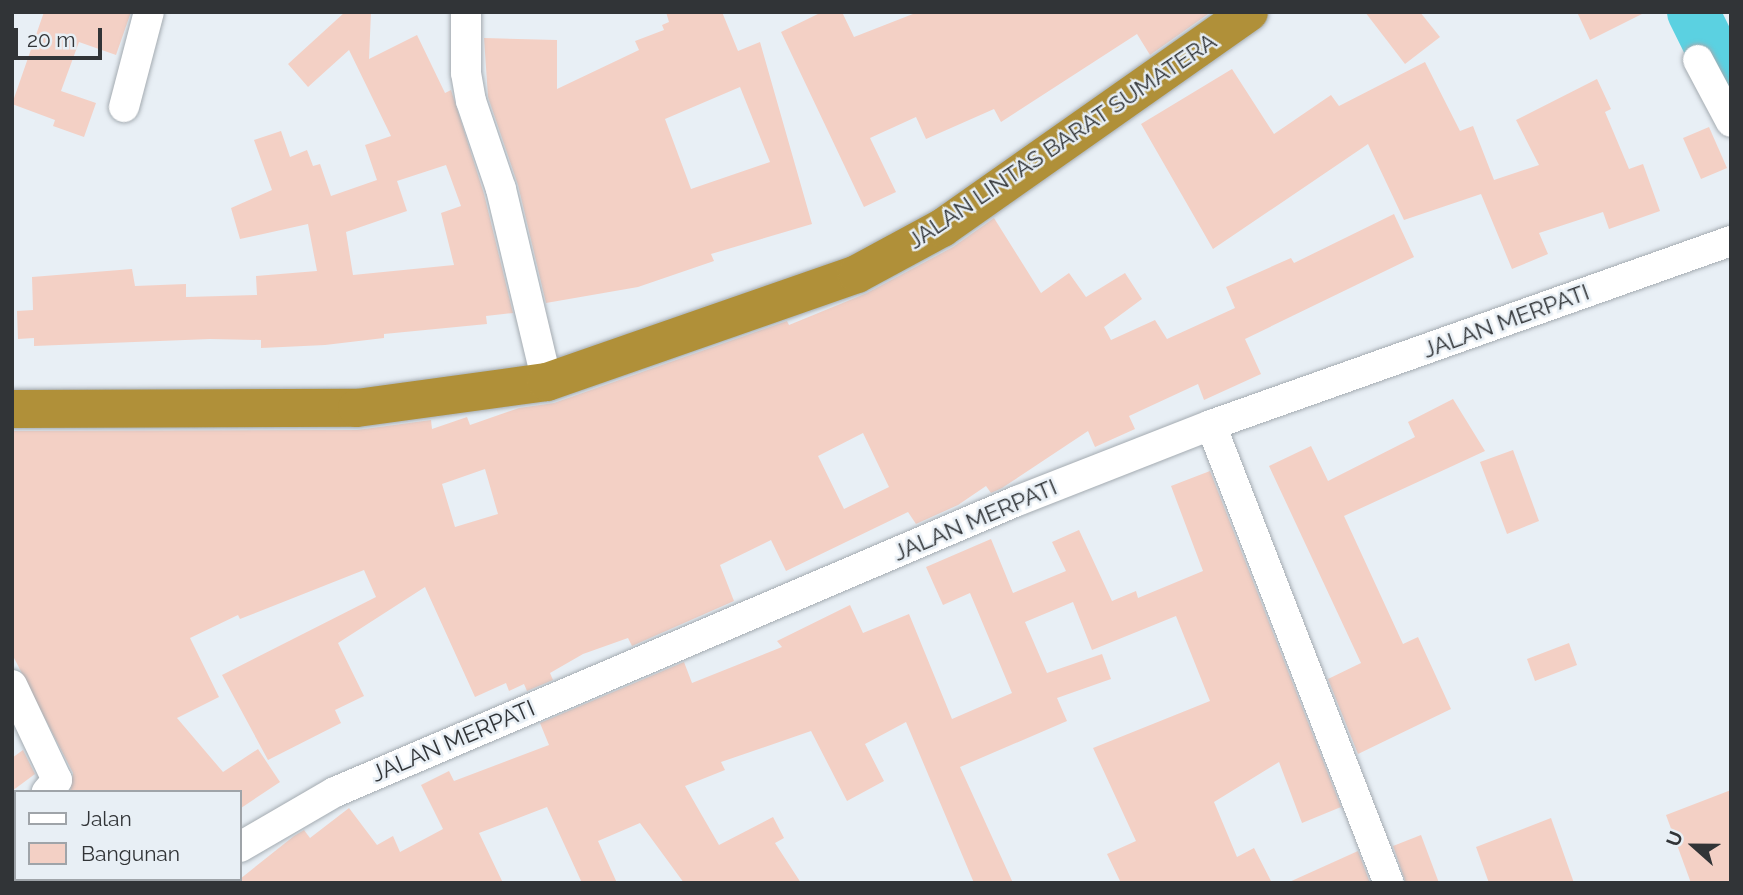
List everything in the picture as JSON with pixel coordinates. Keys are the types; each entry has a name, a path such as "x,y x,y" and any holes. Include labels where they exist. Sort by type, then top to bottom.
{"highway":[{"name":"JALAN LINTAS BARAT SUMATERA","path":"12,409 357,408 547,382 857,274 942,228 1249,12"}],"street":[{"path":"124,107 149,12"},
{"path":"466,12 466,74 471,101 501,190 547,382"},
{"path":"1699,60 1731,122"},
{"name":"JALAN MERPATI","path":"242,846 335,792 1017,501 1211,425 1731,241"},
{"path":"1211,425 1389,883"},
{"path":"12,685 57,780 49,790"}],"building":[{"path":"44,12 131,12 116,55 79,42 61,91 96,103 84,137 53,126 55,120 12,104"},
{"path":"345,12 371,12 369,59 417,35 445,93 451,90 484,194 513,313 486,316 487,324 384,334 384,338 325,345 261,348 261,340 210,339 34,346 34,338 18,339 17,311 33,310 32,277 132,269 135,286 186,284 186,297 257,295 256,276 317,271 308,224 240,239 231,208 272,190 254,140 281,131 290,157 307,150 313,166 320,164 331,196 377,180 365,145 391,136 349,50 308,87 288,64","holes":["446,165 461,206 441,213 454,265 353,275 346,232 407,211 397,181"]},
{"path":"666,12 722,12 738,51 760,42 812,224 711,254 714,261 638,287 546,303 518,185 488,97 484,38 557,40 557,89 639,50 635,41 664,30 662,25 669,22","holes":["740,87 770,162 691,189 665,119"]},
{"path":"822,12 842,12 854,37 918,12 1211,12 1150,55 1137,34 1001,122 994,109 926,139 916,117 870,138 896,192 864,207 781,32"},
{"path":"1365,12 1420,12 1440,37 1405,64"},
{"path":"1577,12 1646,12 1590,40"},
{"path":"1425,62 1460,131 1473,126 1494,180 1539,165 1516,120 1597,79 1611,109 1605,112 1629,169 1643,164 1660,211 1609,229 1603,212 1539,233 1548,254 1512,269 1481,194 1404,220 1368,144 1213,249 1141,124 1232,69 1274,134 1331,95 1339,106"},
{"path":"1709,127 1727,168 1701,179 1683,138"},
{"path":"1394,214 1414,257 1245,339 1261,374 1204,400 1198,384 1129,416 1135,429 1095,447 1088,431 1002,488 991,493 986,486 958,505 916,524 908,512 786,571 771,540 720,565 734,601 632,646 628,638 583,654 550,673 553,680 527,691 524,684 509,691 506,683 475,697 425,587 338,643 364,696 335,710 341,723 268,760 222,675 376,597 364,570 240,619 238,615 190,638 219,697 177,718 223,772 258,749 280,782 242,807 242,790 70,790 73,773 12,654 12,431 357,430 431,420 432,429 467,417 470,425 519,408 554,403 787,321 789,325 867,293 953,247 994,218 1041,293 1069,273 1086,297 1125,273 1142,299 1104,327 1111,340 1155,320 1167,339 1235,308 1226,287 1291,258 1294,263","holes":["863,433 889,487 844,509 818,456","485,469 498,514 455,527 442,484"]},
{"path":"1453,399 1485,451 1344,516 1403,644 1418,637 1451,709 1358,754 1328,679 1361,663 1269,466 1311,446 1328,481 1415,437 1408,422"},
{"path":"1513,450 1539,521 1507,534 1480,462"},
{"path":"1210,471 1341,807 1302,823 1279,762 1214,802 1237,857 1254,848 1272,883 1121,883 1107,854 1136,841 1093,748 1210,701 1176,616 1092,650 1073,602 1025,622 1047,673 1102,654 1111,679 1057,698 1067,721 960,767 1013,883 974,883 906,722 865,744 884,781 847,801 811,731 721,762 725,770 685,786 719,845 773,817 784,838 775,843 801,883 684,883 640,823 598,841 617,883 582,883 547,807 479,833 503,883 235,883 242,881 242,877 294,836 304,830 310,838 349,808 377,845 393,836 400,852 443,829 421,785 449,771 454,781 549,745 540,723 684,662 692,683 782,647 777,641 850,605 863,633 909,614 952,719 1012,693 970,593 943,605 926,567 991,539 1013,593 1066,571 1052,542 1079,530 1112,601 1136,591 1138,598 1203,571 1171,486"},
{"path":"1569,643 1577,665 1535,681 1527,659"},
{"path":"23,750 35,774 12,791 12,758"},
{"path":"1731,790 1731,883 1691,883 1666,815"},
{"path":"1551,818 1574,883 1489,883 1476,847"},
{"path":"1421,835 1439,883 1406,883 1393,846"},
{"path":"1358,851 1370,883 1287,883"}],"waterway":[{"path":"1693,12 1731,89"}]}
